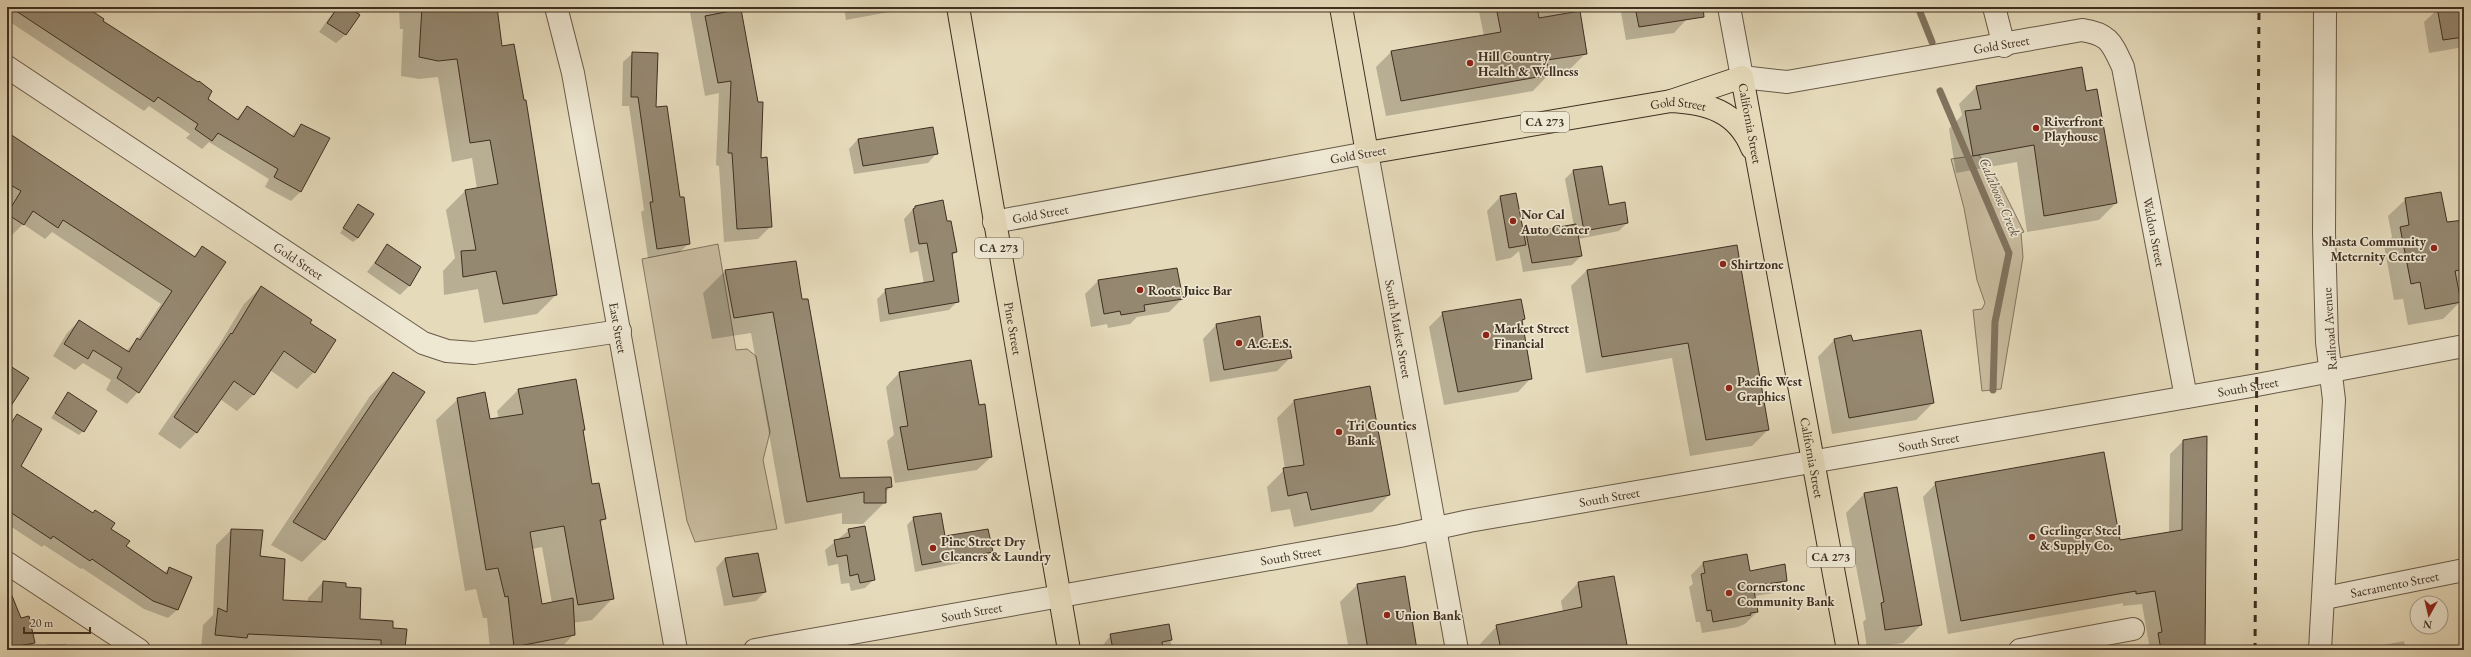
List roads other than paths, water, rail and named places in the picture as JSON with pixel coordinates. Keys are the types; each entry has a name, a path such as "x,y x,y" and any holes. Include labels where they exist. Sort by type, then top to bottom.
{"main road":[{"name":"Pine Street","path":"958,7 1069,650"},
{"name":"South Market Street","path":"1341,7 1367,153"},
{"name":"California Street","path":"1671,101 1742,76 1761,170 1848,650"},
{"name":"Gold Street","path":"1367,153 1671,101 1699,103 1722,112"},
{"name":"California Street","path":"1722,112 1740,126 1751,145 1761,170"}],"street":[{"name":"East Street","path":"556,7 573,73 676,650"},
{"name":"California Street","path":"1730,7 1742,76"},
{"path":"1994,7 2004,46"},
{"name":"Railroad Avenue","path":"2320,650 2325,598 2334,400 2327,342 2324,233 2325,7"},
{"name":"Gold Street","path":"1742,76 1787,82 2004,46 2082,30 2095,32 2111,41 2123,68"},
{"name":"Gold Street","path":"7,67 423,344 447,351 474,353 620,331"},
{"name":"Waldon Street","path":"2123,68 2186,396"},
{"name":"Gold Street","path":"994,222 1367,153"},
{"name":"South Market Street","path":"1367,153 1457,650"},
{"name":"South Street","path":"755,650 1435,528 1814,463 2464,346"},
{"path":"7,563 139,650"},
{"name":"Sacramento Street","path":"2325,598 2464,570"},
{"path":"2020,650 2074,645 2133,629"}],"waterway":[{"name":"Calaboose Creek","path":"1918,7 1932,42"},
{"name":"Calaboose Creek","path":"1940,91 2009,253 1995,322 1993,390"}],"railway":[{"path":"2255,650 2259,7"}],"place":[{"name":"Hill Country Health & Wellness","path":"1470,63"},
{"name":"Riverfront Playhouse","path":"2036,128"},
{"name":"Nor Cal Auto Center","path":"1513,221"},
{"name":"Shasta Community Meternity Center","path":"2434,248"},
{"name":"Shirtzone","path":"1723,264"},
{"name":"Roots Juice Bar","path":"1140,290"},
{"name":"Market Street Financial","path":"1486,335"},
{"name":"A.C.E.S.","path":"1239,343"},
{"name":"Pacific West Graphics","path":"1729,388"},
{"name":"Tri Counties Bank","path":"1339,432"},
{"name":"Gerlinger Steel & Supply Co.","path":"2032,537"},
{"name":"Pine Street Dry Cleaners & Laundry","path":"933,548"},
{"name":"Cornerstone Community Bank","path":"1729,593"},
{"name":"Union Bank","path":"1387,615"}]}
